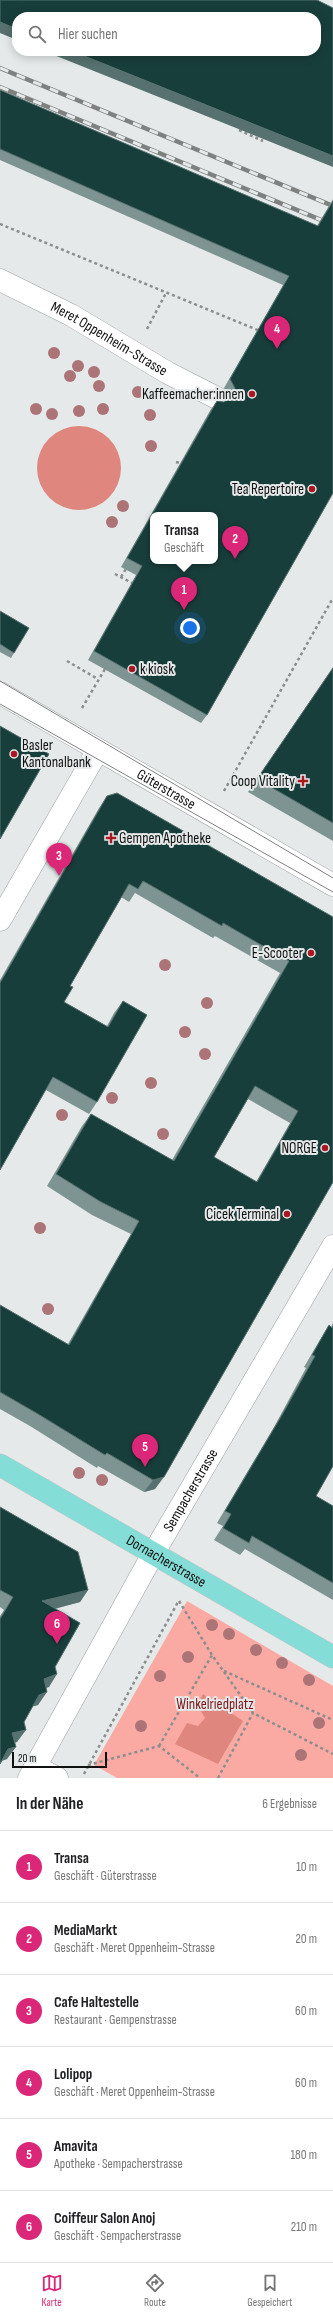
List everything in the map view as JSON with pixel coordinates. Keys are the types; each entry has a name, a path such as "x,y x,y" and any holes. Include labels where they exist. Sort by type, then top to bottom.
{"main road":[{"name":"Dornacherstrasse","path":"0,1465 333,1657"}],"street":[{"name":"Meret Oppenheim-Strasse","path":"0,280 71,315 168,373 217,398"},
{"name":"Güterstrasse","path":"0,693 333,885"},
{"path":"0,920 98,750"},
{"name":"Sempacherstrasse","path":"32,1772 153,1554 333,1246"},
{"path":"32,1772 57,1778"}],"path":[{"path":"239,130 263,141"},
{"path":"0,224 268,334"},
{"path":"145,333 166,293"},
{"path":"176,462 180,463"},
{"path":"121,577 129,564"},
{"path":"115,574 139,587"},
{"path":"209,814 226,788 333,598"},
{"path":"67,661 98,679"},
{"path":"83,1778 88,1765 178,1602 194,1577"},
{"path":"178,1602 212,1655 253,1713 333,1754"},
{"path":"88,1765 159,1746 212,1655"},
{"path":"223,1670 333,1720"},
{"path":"218,1778 253,1713"},
{"path":"159,1746 200,1778"}],"green space":[{"name":"Winkelriedplatz","path":"187,1601 333,1686 333,1778 117,1778 94,1765"}],"shaded area":[{"path":"79,426 95,429 109,438 118,452 121,468 118,484 109,498 95,507 79,510 63,507 49,498 40,484 37,468 40,452 49,438 63,429"},
{"path":"203,1694 243,1721 218,1764 175,1744 187,1723 198,1726 205,1718 197,1705"}],"building":[{"path":"0,0 317,0 333,8 333,156 84,56 321,56 321,12 12,12 12,27 0,22"},
{"path":"0,90 318,226 333,201 333,493 207,715 94,651 142,566 127,558 150,518 150,564 218,564 218,512 153,512 217,401 224,402 234,395 235,388 230,379 289,276 0,149"},
{"path":"0,611 29,628 14,653 0,644"},
{"path":"333,668 333,823 257,779"},
{"path":"0,726 49,754 0,839"},
{"path":"117,793 333,917 333,1182 164,1477 153,1480 107,1453 105,1455 0,1392 0,1305 69,1345 139,1221 101,1202 56,1174 91,1114 174,1161 289,961 223,923 222,926 143,881 138,889 129,884 70,986 73,987 64,1002 108,1027 123,1001 147,1015 97,1102 53,1077 0,1170 0,983 107,796","holes":["255,1086 298,1111 257,1182 214,1157"]},
{"path":"329,1325 332,1328 333,1326 333,1466 316,1496 333,1506 333,1583 252,1536 249,1543 223,1528 231,1514 225,1511 315,1356 312,1355"},
{"path":"0,1507 78,1552 88,1590 42,1601 80,1623 55,1667 57,1674 44,1679 47,1692 39,1695 24,1722 26,1730 12,1733 16,1747 8,1749 0,1764 0,1619 13,1597 0,1590"}],"tram line":[{"path":"0,681 333,878"},
{"path":"0,704 333,892"}],"railway":[{"path":"0,68 333,206"},
{"path":"0,87 333,225"}],"place":[{"name":"Lolipop","path":"277,349"},
{"name":"Kaffeemacher:innen","path":"252,394"},
{"name":"Tea Repertoire","path":"312,489"},
{"name":"MediaMarkt","path":"235,559"},
{"name":"Transa","path":"184,610"},
{"name":"k kiosk","path":"132,669"},
{"name":"Basler Kantonalbank","path":"14,754"},
{"name":"Coop Vitality","path":"303,781"},
{"name":"Gempen Apotheke","path":"111,838"},
{"name":"Cafe Haltestelle","path":"59,876"},
{"name":"E-Scooter","path":"311,953"},
{"name":"NORGE","path":"325,1148"},
{"name":"Cicek Terminal","path":"287,1214"},
{"name":"Amavita","path":"145,1467"},
{"name":"Coiffeur Salon Anoj","path":"57,1644"}]}
